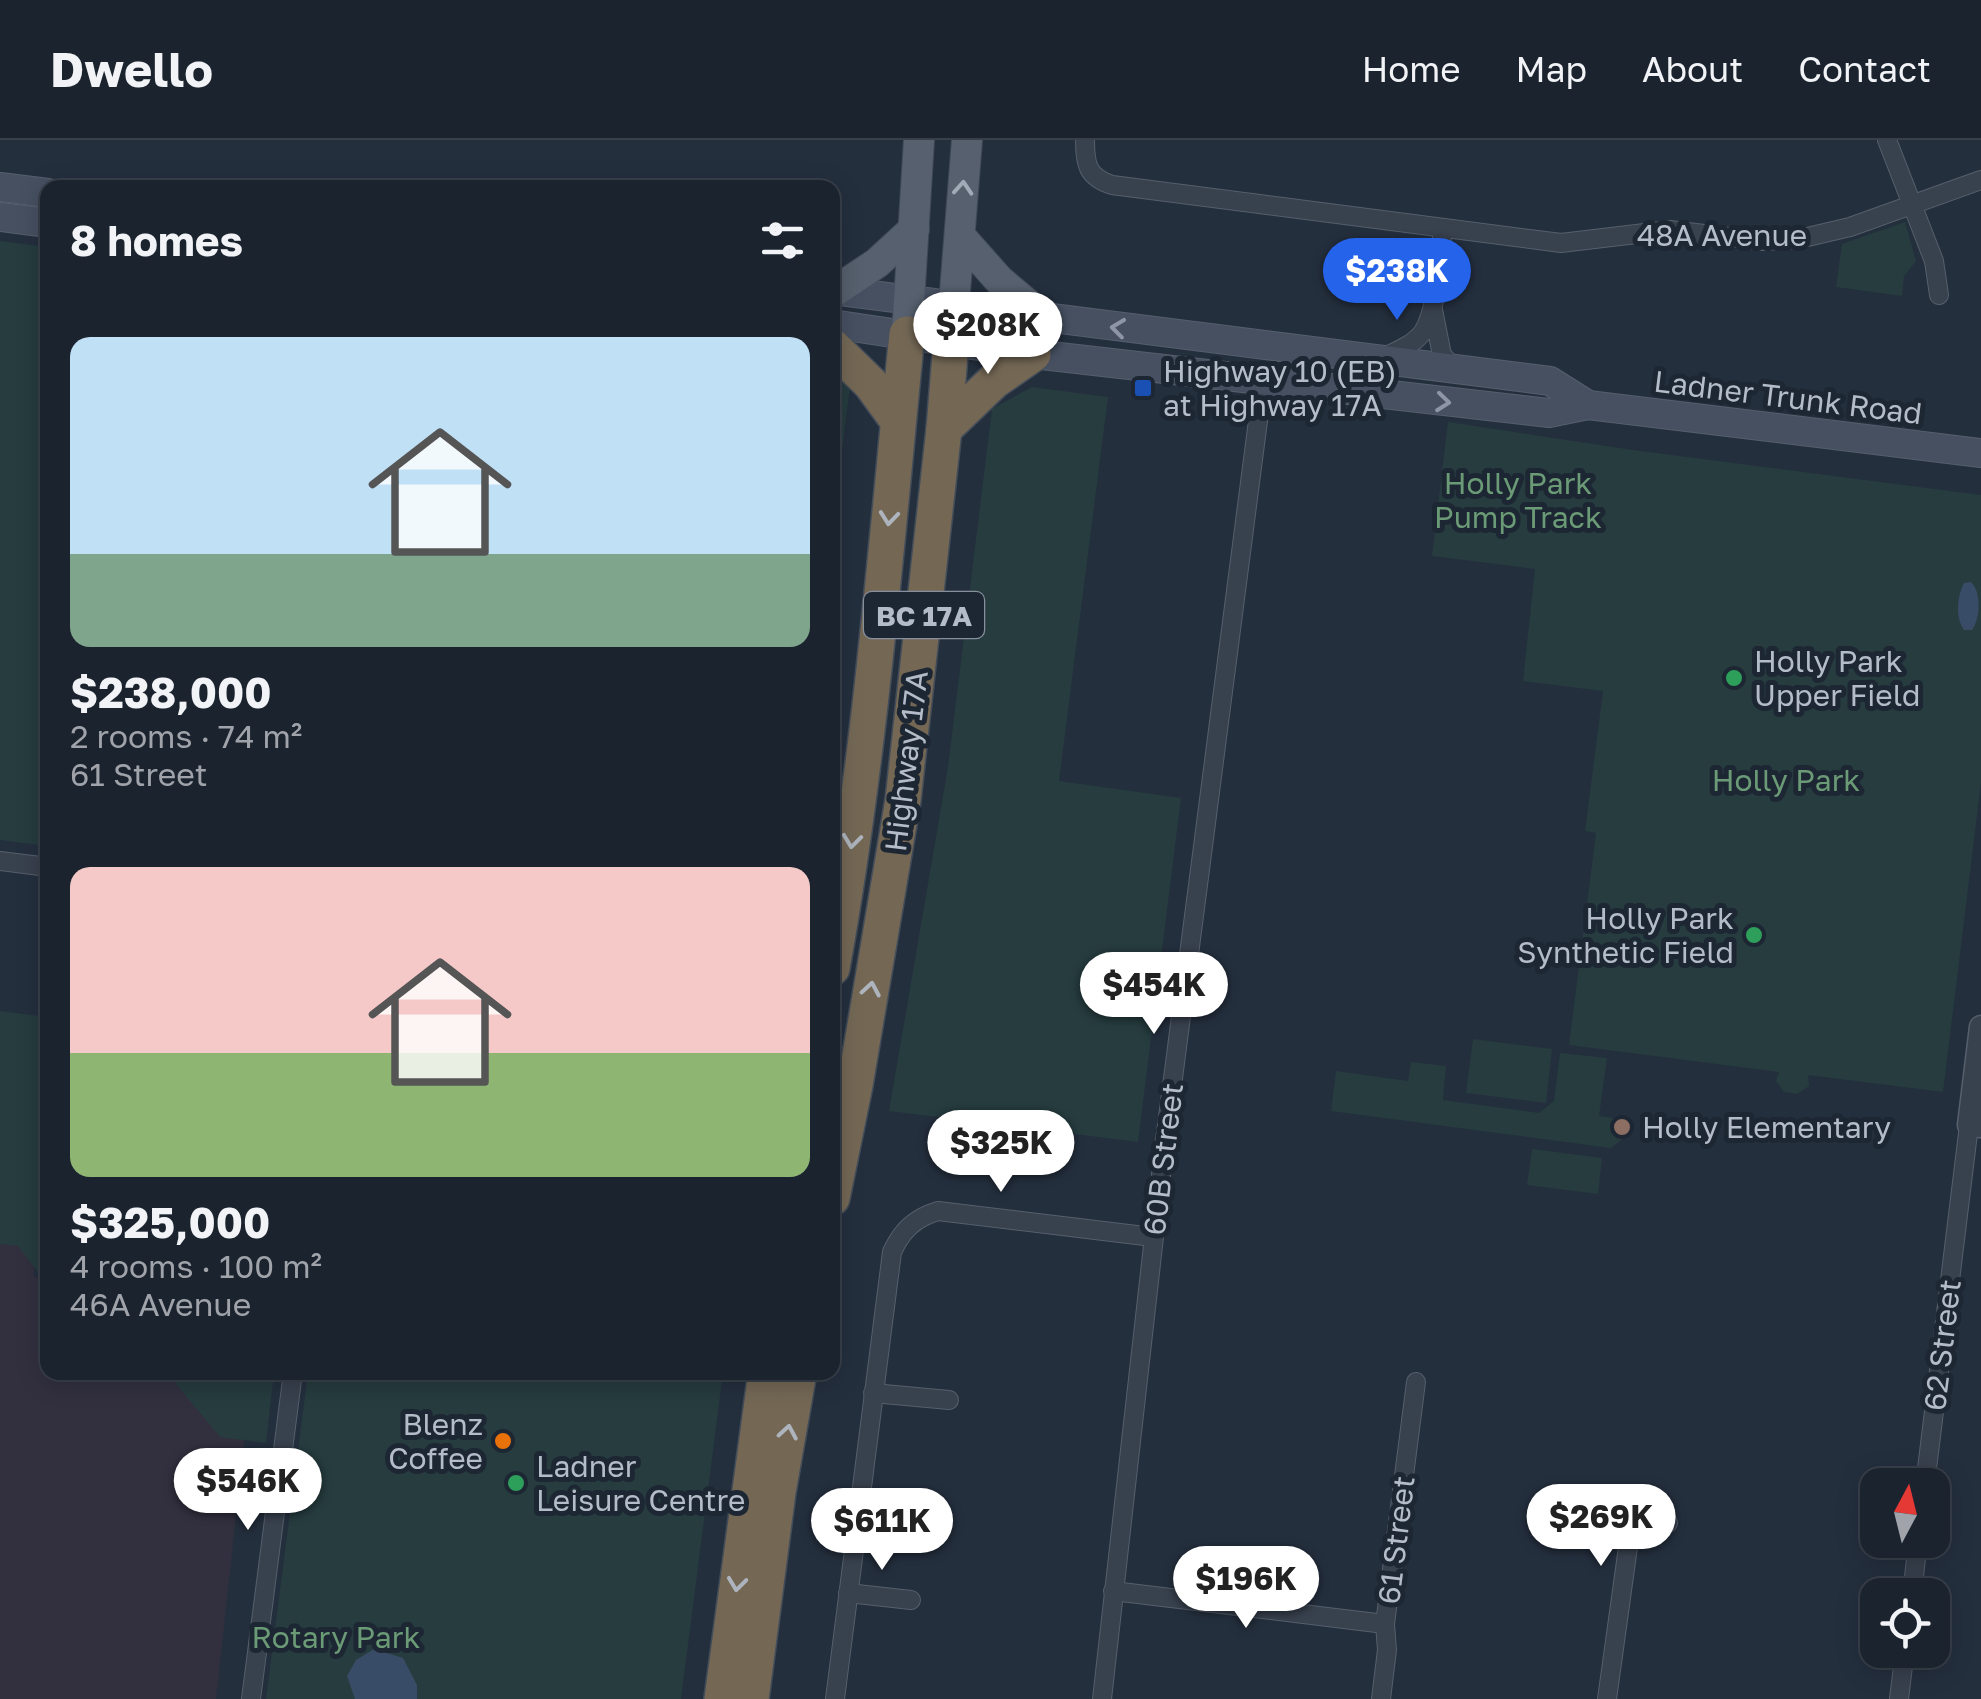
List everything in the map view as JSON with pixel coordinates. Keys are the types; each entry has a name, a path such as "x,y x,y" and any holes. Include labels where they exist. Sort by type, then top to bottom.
{"highway":[{"name":"Highway 17A","path":"840,926 875,656 908,317"},
{"name":"Highway 17A","path":"840,1159 903,800 950,342"},
{"path":"840,354 871,384 898,421"},
{"path":"944,429 994,381 1034,354"},
{"path":"722,1699 765,1380"},
{"path":"750,1699 798,1380"}],"main road":[{"name":"Highway 17A","path":"908,317 919,140"},
{"name":"Highway 17A","path":"950,342 967,140"},
{"path":"0,187 40,192"},
{"path":"0,217 40,222"},
{"path":"840,286 876,263 914,228"},
{"path":"960,236 999,280 1044,318"},
{"name":"Ladner Trunk Road","path":"840,292 908,317 950,342 1034,354 1549,414 1588,404 1981,454"},
{"name":"Ladner Trunk Road","path":"840,323 908,317 954,306 1550,382 1588,404"}],"street":[{"name":"48A Avenue","path":"1085,140 1087,166 1098,180 1112,185 1561,243 1670,230 1764,241 1799,240 1850,227 1981,180"},
{"path":"1887,140 1934,261 1939,295"},
{"path":"1382,358 1408,346 1423,331 1432,305 1443,228"},
{"path":"1432,305 1442,355 1454,368"},
{"name":"60B Street","path":"1102,1699 1153,1237 1264,382"},
{"path":"0,861 40,866"},
{"name":"62 Street","path":"1927,1468 1975,1126 1981,1027"},
{"path":"835,1699 892,1252 898,1238 922,1216 938,1211 1153,1237"},
{"path":"250,1699 292,1380"},
{"name":"61 Street","path":"1381,1699 1387,1650 1385,1624 1416,1382"},
{"path":"873,1393 949,1400"},
{"path":"1607,1699 1632,1518 1668,1523"},
{"path":"1113,1591 1385,1624"},
{"path":"848,1592 911,1600"},
{"path":"1899,1699 1903,1668"}],"shaded area":[{"path":"0,1014 40,1163 40,1232 33,1275 40,1280 40,1380 187,1380 246,1424 216,1699 0,1699"}],"green space":[{"path":"1905,222 1916,261 1904,276 1902,296 1836,287 1842,244"},
{"path":"0,241 40,246 40,845 0,840"},
{"path":"840,378 850,386 840,467"},
{"path":"1032,387 1108,397 1059,781 1181,798 1138,1142 889,1111 948,767 992,409"},
{"name":"Holly Park","path":"1448,422 1981,495 1981,783 1943,1092 1808,1075 1809,1086 1797,1094 1784,1092 1776,1081 1779,1072 1569,1045 1596,833 1585,831 1603,691 1523,681 1535,569 1432,556"},
{"path":"0,1011 40,1016 40,1275 18,1246 0,1244"},
{"path":"1473,1039 1552,1049 1546,1103 1466,1093"},
{"path":"1560,1053 1607,1058 1599,1116 1621,1119 1626,1136 1611,1148 1331,1111 1336,1071 1408,1081 1411,1062 1446,1066 1443,1100 1539,1113 1554,1101"},
{"path":"1532,1149 1602,1158 1598,1194 1527,1185"},
{"path":"173,1380 273,1380 266,1443 220,1437"},
{"name":"Rotary Park","path":"307,1380 722,1380 681,1699 266,1699"}],"water":[{"path":"1971,582 1977,591 1978,611 1972,630 1964,630 1958,613 1959,600 1964,583"},
{"path":"374,1649 403,1658 417,1685 417,1699 355,1699 347,1676 356,1660"}],"place":[{"name":"Highway 10 (EB) at Highway 17A","path":"1143,388"},
{"name":"Holly Park Upper Field","path":"1734,678"},
{"name":"Holly Park Synthetic Field","path":"1754,935"},
{"name":"Holly Elementary","path":"1622,1127"},
{"name":"Blenz Coffee","path":"503,1441"},
{"name":"Ladner Leisure Centre","path":"516,1483"}],"park label":[{"name":"Holly Park Pump Track","path":"1518,500"}]}
